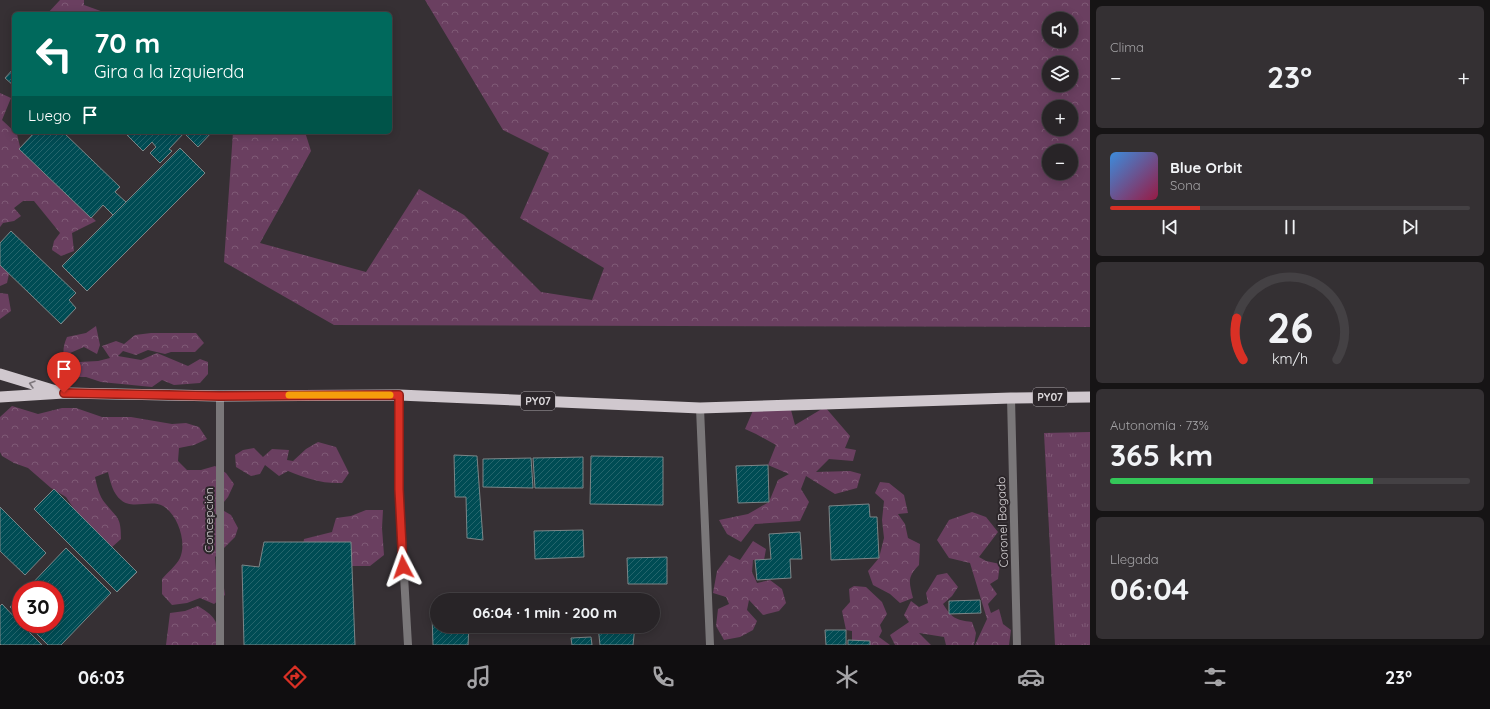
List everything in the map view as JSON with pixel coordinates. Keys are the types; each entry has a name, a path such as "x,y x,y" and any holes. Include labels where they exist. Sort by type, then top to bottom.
{"highway":[{"name":"PY07","path":"0,374 64,393"},
{"name":"PY07","path":"0,397 64,393 220,396 399,395 700,408 1011,398 1090,397"}],"street":[{"path":"399,395 399,489 408,645"},
{"name":"Concepción","path":"220,396 220,645"},
{"name":"Coronel Bogado","path":"1011,398 1017,645"},
{"path":"700,408 710,645"}],"green space":[{"path":"60,0 84,0 84,5 103,12 49,12"},
{"path":"425,0 1090,0 1090,327 334,325 224,262 233,134 306,134 311,151 260,243 366,272 419,189 464,215 541,292 592,300 604,268 520,218 549,153 503,130"},
{"path":"0,93 11,98 2,120 12,129 12,134 17,134 21,151 36,161 60,188 96,221 72,233 74,251 61,256 52,250 54,241 60,233 34,201 23,201 14,208 21,216 14,221 3,223 0,227"},
{"path":"0,259 9,274 7,283 0,286"},
{"path":"0,293 8,294 11,311 0,319"},
{"path":"96,326 100,345 97,354 84,347 70,353 79,362 98,361 110,358 102,346 116,341 124,344 135,335 151,333 196,333 204,343 195,352 171,352 165,354 148,350 136,355 123,351 118,356 141,360 157,353 188,366 200,359 208,362 208,374 200,383 174,385 162,380 152,387 101,382 86,377 73,377 67,367 63,353 67,337 86,333"},
{"path":"12,406 38,414 62,408 76,408 102,417 131,417 172,424 186,423 199,427 207,439 194,445 179,448 178,461 187,470 201,470 215,466 226,473 234,484 228,497 219,508 231,515 238,528 235,537 215,557 216,570 223,581 225,595 214,604 200,598 187,603 172,605 162,594 162,579 174,567 182,552 182,537 177,522 168,510 158,504 125,503 114,491 108,472 95,477 101,497 118,519 121,539 111,548 77,525 74,509 66,497 51,488 28,468 14,463 2,456 0,452 0,417"},
{"path":"755,406 791,410 795,425 825,407 850,436 845,448 856,450 853,461 829,459 816,472 850,471 861,474 857,488 835,494 806,476 801,489 809,502 800,521 755,524 741,542 727,534 719,520 748,514 769,502 778,480 789,474 768,465 776,445 745,429"},
{"path":"1090,432 1090,645 1055,645 1044,433"},
{"path":"318,442 336,447 349,473 342,483 321,481 288,471 279,476 265,465 260,474 251,476 236,467 235,455 243,450 254,448 263,457 272,449 289,450 287,460 293,461 306,449"},
{"path":"880,482 889,483 904,495 908,513 898,514 905,524 908,538 920,544 919,565 912,573 910,580 913,598 900,603 890,594 873,585 868,571 879,558 884,538 882,520 884,501 875,493"},
{"path":"366,510 383,510 382,528 384,555 370,566 349,566 302,552 304,539 332,532 336,518 351,516"},
{"path":"972,512 986,517 998,532 979,557 986,561 1000,564 998,579 990,584 997,594 988,604 991,613 999,609 1003,624 1011,630 1009,645 975,645 987,619 970,563 949,558 937,540 949,520"},
{"path":"753,541 766,549 764,560 753,560 752,572 757,583 770,580 782,589 786,603 779,611 763,615 749,600 747,610 757,621 753,630 740,637 724,640 716,626 718,609 729,604 726,597 713,593 717,571 729,555 740,560"},
{"path":"947,573 958,587 952,596 943,604 954,618 972,622 976,633 974,645 946,645 944,637 919,633 931,645 895,645 890,635 909,622 904,615 911,601 919,607 928,603 926,593 937,575"},
{"path":"854,586 866,587 882,602 887,614 880,625 882,631 879,637 890,645 852,645 852,631 846,630 842,611 850,602 849,589"},
{"path":"198,606 210,614 216,622 219,645 166,645 170,613 185,611"}],"building":[{"path":"12,70 12,84 5,78"},
{"path":"33,134 65,134 120,187 115,192 126,202 113,215 103,205 91,218 19,149"},
{"path":"126,134 183,134 169,149 172,151 160,163 150,153 156,147 152,142 143,151"},
{"path":"185,134 210,134 198,147"},
{"path":"180,148 205,173 87,291 62,266"},
{"path":"11,231 76,293 69,300 76,308 61,324 0,265 0,243"},
{"path":"454,455 477,456 483,540 467,538 466,497 455,497"},
{"path":"591,456 663,457 663,505 590,504"},
{"path":"583,457 583,488 535,488 533,458"},
{"path":"531,458 533,488 483,487 483,459"},
{"path":"768,465 769,502 738,503 736,466"},
{"path":"54,489 137,572 117,592 34,509"},
{"path":"869,504 870,517 877,517 879,558 831,560 829,506"},
{"path":"0,507 46,553 25,575 0,551"},
{"path":"583,530 584,557 535,559 534,531"},
{"path":"800,532 802,559 790,559 791,578 757,580 755,560 771,559 769,534"},
{"path":"264,542 351,542 355,645 244,645 242,565 259,567"},
{"path":"66,548 111,593 61,645 48,645 36,633 64,633 64,581 35,581"},
{"path":"667,557 667,584 628,584 627,558"},
{"path":"980,600 981,613 949,614 949,601"},
{"path":"2,604 12,615 12,633 30,633 42,645 1,645 0,606"},
{"path":"825,630 846,630 846,645 826,645"},
{"path":"433,633 469,633 468,645 433,645"},
{"path":"599,633 634,633 633,645 600,645"},
{"path":"591,637 592,645 572,645 571,638"},
{"path":"848,640 870,641 870,645 848,645"}],"slow traffic":[{"path":"289,395 390,395"}],"route":[{"path":"64,393 220,396 399,395 399,489 403,567"}]}
